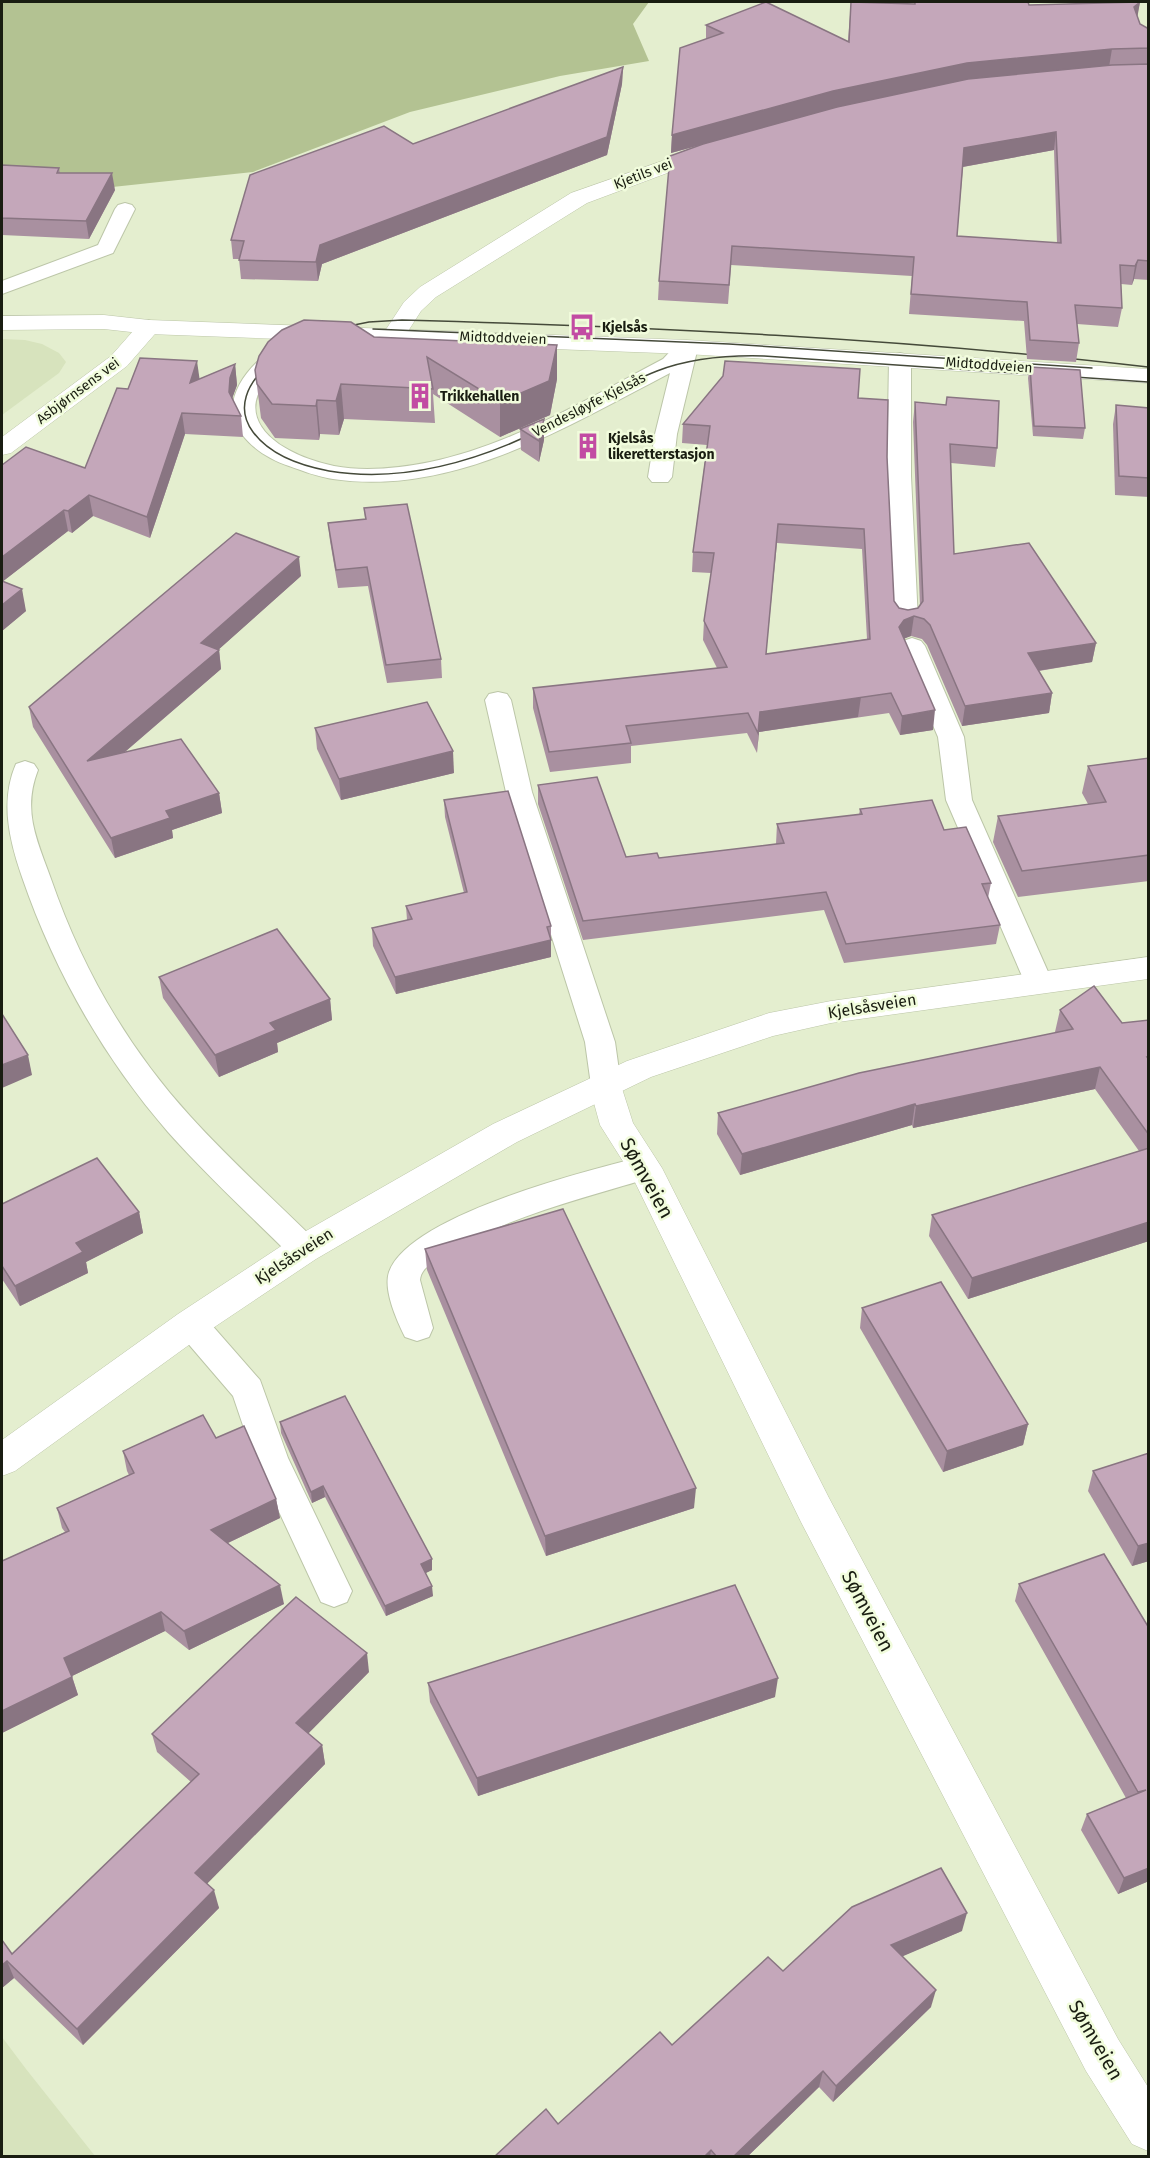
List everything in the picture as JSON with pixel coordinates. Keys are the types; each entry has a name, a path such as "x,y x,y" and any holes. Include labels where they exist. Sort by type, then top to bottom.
{"street":[{"name":"Kjetils vei","path":"383,334 428,292 579,198 694,155 729,146"},
{"name":"Midtoddveien","path":"2,323 104,322 149,327 687,347 1149,376"},
{"name":"Asbjørnsens vei","path":"2,448 120,361 149,327"},
{"name":"Kjelsåsveien","path":"2,1460 191,1324 304,1249 505,1133 639,1069 769,1024 888,1003 1149,968"},
{"name":"Sømveien","path":"606,1085 617,1125 645,1168 815,1510 1035,1932 1102,2055 1149,2128"}],"lane":[{"path":"2,288 106,249 125,209"},
{"name":"Vendesløyfe Kjelsås","path":"383,334 306,343 262,369 249,386 244,406 248,423 260,439 290,459 327,471 386,474 426,468 478,455 534,433 671,364 687,347"},
{"path":"660,477 666,434 687,347"},
{"path":"900,360 899,476 909,634 951,737 959,800 1039,983"},
{"path":"498,700 519,792 600,1042 606,1085"},
{"path":"25,770 17,791 19,825 40,891 70,964 108,1030 155,1093 204,1151 304,1249"},
{"path":"417,1328 403,1278 410,1262 450,1236 523,1202 574,1185 645,1168"},
{"path":"191,1324 248,1390 271,1458 334,1591"}],"shaded area":[{"path":"2,2 649,2 633,24 649,61 560,76 410,112 253,172 103,188 2,178"},
{"path":"2,339 25,340 42,344 59,353 66,362 59,373 2,415"},
{"path":"2,2037 26,2069 95,2156 2,2156"}],"building":[{"path":"766,2 849,42 851,2 915,4 915,2 1028,2 1029,5 1140,2 1134,7 1140,24 1149,29 1149,48 1112,49 967,63 833,91 672,135 680,48 723,33 706,25"},
{"path":"1149,64 1149,261 1138,260 1135,266 1120,265 1122,308 1075,305 1079,343 1030,340 1027,302 911,294 914,257 732,246 729,285 659,281 670,156 703,144 837,107 968,79 1112,65","holes":["1056,132 1061,243 957,236 964,148"]},
{"path":"623,67 607,137 320,245 316,262 239,260 244,241 231,240 250,175 384,126 413,144"},
{"path":"2,165 59,168 57,173 112,173 86,221 2,218"},
{"path":"304,320 351,322 374,337 557,345 549,381 500,402 427,357 433,389 341,384 336,401 317,400 316,406 272,404 257,384 255,370 259,356 268,342 282,330"},
{"path":"140,358 197,361 190,383 235,364 230,378 229,392 241,416 182,413 147,517 89,495 68,511 64,510 2,557 2,465 26,447 85,468 117,388 128,389"},
{"path":"725,361 860,369 858,398 888,400 887,457 894,601 899,608 908,610 918,608 923,601 915,402 946,405 947,397 999,401 997,448 950,444 954,554 1029,543 1096,643 1028,653 1052,693 965,706 930,625 924,619 914,616 904,620 899,627 935,710 902,716 891,693 760,712 758,733 748,713 626,726 631,743 549,752 533,688 727,667 704,621 714,553 693,552 710,426 683,424 723,376","holes":["778,524 864,529 870,639 766,654"]},
{"path":"1030,367 1080,370 1085,428 1034,426"},
{"path":"1116,405 1149,408 1149,478 1119,476"},
{"path":"544,419 539,441 520,429"},
{"path":"407,504 441,659 386,665 367,567 336,570 328,523 366,519 364,508"},
{"path":"236,533 299,557 201,643 219,650 87,761 181,739 219,793 166,811 170,818 111,838 29,707"},
{"path":"2,581 22,589 2,605"},
{"path":"427,702 453,751 339,779 315,728"},
{"path":"1149,758 1149,855 1022,871 998,816 1106,802 1088,766"},
{"path":"597,777 626,857 657,853 659,858 784,843 777,824 862,814 860,809 932,800 944,830 966,827 991,883 982,884 1000,925 846,944 826,892 583,921 538,785"},
{"path":"508,791 551,926 547,927 551,940 395,977 372,928 412,919 406,906 467,892 444,800"},
{"path":"277,929 330,999 270,1023 276,1030 215,1055 159,977"},
{"path":"1094,986 1122,1023 1149,1020 1149,1057 1147,1057 1149,1060 1149,1135 1100,1067 916,1106 915,1104 742,1154 718,1113 859,1073 1073,1029 1060,1010"},
{"path":"2,1014 28,1055 2,1065"},
{"path":"1149,1148 1149,1222 972,1278 932,1215"},
{"path":"97,1158 139,1212 76,1243 83,1252 15,1286 2,1266 2,1204"},
{"path":"563,1209 696,1488 545,1536 425,1249"},
{"path":"941,1282 1028,1424 947,1451 862,1308"},
{"path":"345,1396 432,1559 421,1564 432,1586 385,1606 323,1486 311,1492 280,1422"},
{"path":"203,1415 216,1438 244,1426 276,1499 211,1530 280,1585 184,1631 161,1612 64,1658 72,1677 2,1711 2,1561 69,1531 57,1508 134,1473 123,1451"},
{"path":"1149,1453 1149,1543 1138,1546 1093,1471"},
{"path":"1104,1554 1149,1628 1149,1868 1124,1878 1087,1814 1146,1790 1138,1792 1019,1584"},
{"path":"735,1585 778,1678 477,1778 428,1683"},
{"path":"296,1597 367,1653 296,1723 322,1745 195,1873 214,1890 77,2029 7,1961 2,1965 2,1940 12,1954 199,1774 152,1734"},
{"path":"941,1868 967,1913 891,1945 936,1990 836,2086 823,2071 733,2157 717,2157 711,2150 704,2157 494,2157 546,2109 558,2124 660,2032 672,2045 768,1957 783,1971 852,1907"}],"tram line":[{"path":"339,328 369,322 402,320 683,330 962,348 1148,367"},
{"path":"373,329 729,344 1092,368"},
{"path":"268,365 255,380 246,396 245,414 253,432 268,447 298,463 329,471 359,474 417,471 474,457 529,435 644,377 683,363 709,358 764,356 1148,382"}],"place":[{"name":"Kjelsås","path":"582,327"},
{"name":"Trikkehallen","path":"420,396"},
{"name":"Kjelsås likeretterstasjon","path":"588,446"}]}
